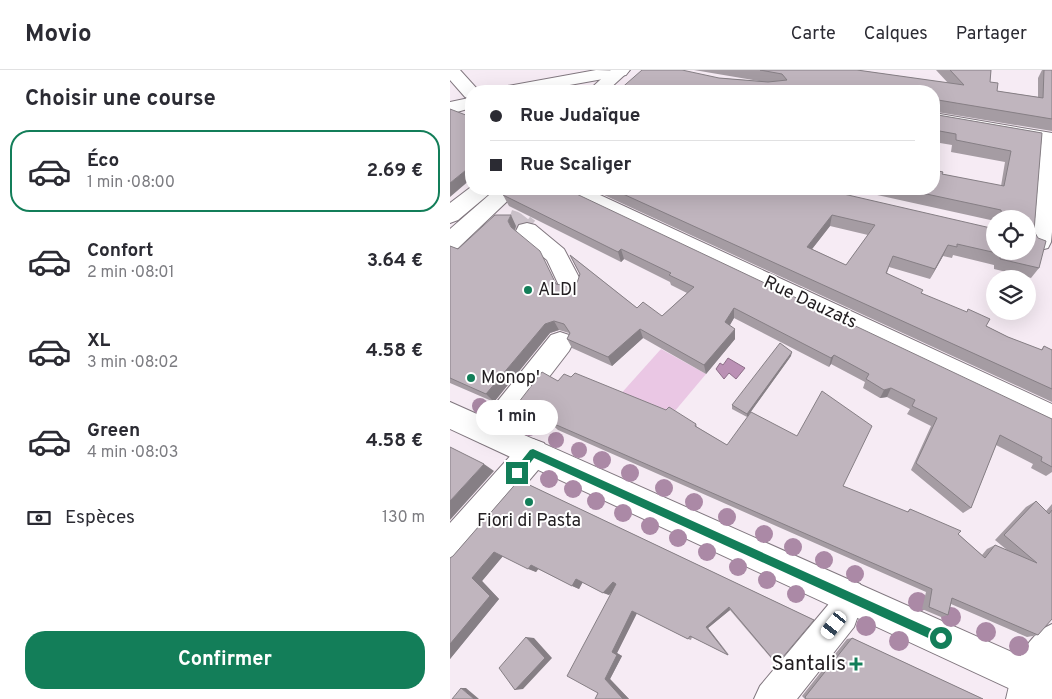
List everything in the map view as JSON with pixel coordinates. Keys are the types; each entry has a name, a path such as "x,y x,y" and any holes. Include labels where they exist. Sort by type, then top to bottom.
{"street":[{"path":"451,70 465,86"},
{"path":"467,70 479,85"},
{"path":"545,85 625,72"},
{"path":"585,85 625,72"},
{"path":"606,85 625,72"},
{"path":"620,85 625,72"},
{"path":"450,108 465,104"},
{"path":"940,120 1050,139 1040,242"},
{"name":"Rue Dauzats","path":"582,195 1052,418"},
{"path":"450,216 484,199"},
{"path":"484,199 556,255 570,285"},
{"path":"450,242 484,199"},
{"path":"489,433 560,343"},
{"path":"450,415 848,596 1035,689 1041,655 1052,642"},
{"path":"450,547 524,466 533,453"},
{"path":"773,699 842,615 848,596"}],"shaded area":[{"path":"661,349 706,374 669,418 618,397"},
{"path":"728,358 745,368 736,379 729,373 724,379 716,369 720,363 723,365"}],"building":[{"path":"642,70 682,70 719,78 768,82 787,80 782,74 760,70 857,70 964,85 950,70 991,70 990,82 998,83 997,91 1043,98 1044,70 1052,70 1052,119 940,100 940,85 625,85"},
{"path":"450,109 465,115 465,171 450,183"},
{"path":"940,115 1042,133 1036,210 1001,210 931,195 940,195 940,171 943,172 942,174 1004,186 1011,151 956,140 956,134 940,131"},
{"path":"503,195 579,195 1052,419 1052,467 1041,461 1042,457 1000,435 971,508 916,463 937,418 912,406 915,400 891,388 884,390 866,379 869,374 834,355 831,358 734,308 725,322 735,329 704,365 640,329 608,357 567,339 570,333 564,324 554,321 545,324 486,394 450,378 450,246 458,249 495,215 511,215 508,221 511,227 540,251 556,284 566,286 577,283 580,274 570,255 637,308 643,302 662,316 694,287 669,275 671,273 621,249 618,252"},
{"path":"625,195 848,195 986,227 986,251 957,244 957,247 948,245 935,269 893,256 886,273 923,290 921,293 967,312 968,309 986,317 986,320 989,320 986,326 1008,337 1042,350 1044,346 1052,350 1052,389","holes":["832,215 875,225 846,265 807,247"]},
{"path":"1036,234 1038,238 1046,241 1039,268 1004,260 1036,260"},
{"path":"780,343 792,352 747,414 732,405"},
{"path":"542,372 558,381 564,374 571,377 575,373 666,410 669,407 696,424 695,426 727,445 751,412 797,436 822,391 872,426 843,486 908,512 910,509 961,531 958,534 985,558 995,545 1037,563 1004,535 1036,501 1049,514 1052,510 1052,619 1038,635 952,598 948,615 929,607 932,589 552,423 540,412 537,416 515,407"},
{"path":"450,447 484,464 450,501"},
{"path":"519,480 814,620 777,664 729,607 706,627 728,655 690,636 688,639 632,611 612,652 617,655 605,679 623,699 595,699 598,693 567,676 616,584 613,582 603,593 576,579 572,586 531,565 528,569 494,552 472,578 490,596 450,644 450,558"},
{"path":"526,637 545,658 515,690 499,668"},
{"path":"852,638 983,699 806,699 805,697"},
{"path":"461,688 474,699 452,699"}],"tunnel":[{"path":"509,219 524,228"},
{"path":"522,227 527,231"}],"place":[{"name":"ALDI","path":"528,290"},
{"name":"Monop'","path":"471,378"},
{"name":"Fiori di Pasta","path":"529,502"},
{"name":"Santalis","path":"856,664"}],"route":[{"path":"517,473 533,453 941,638"}]}
